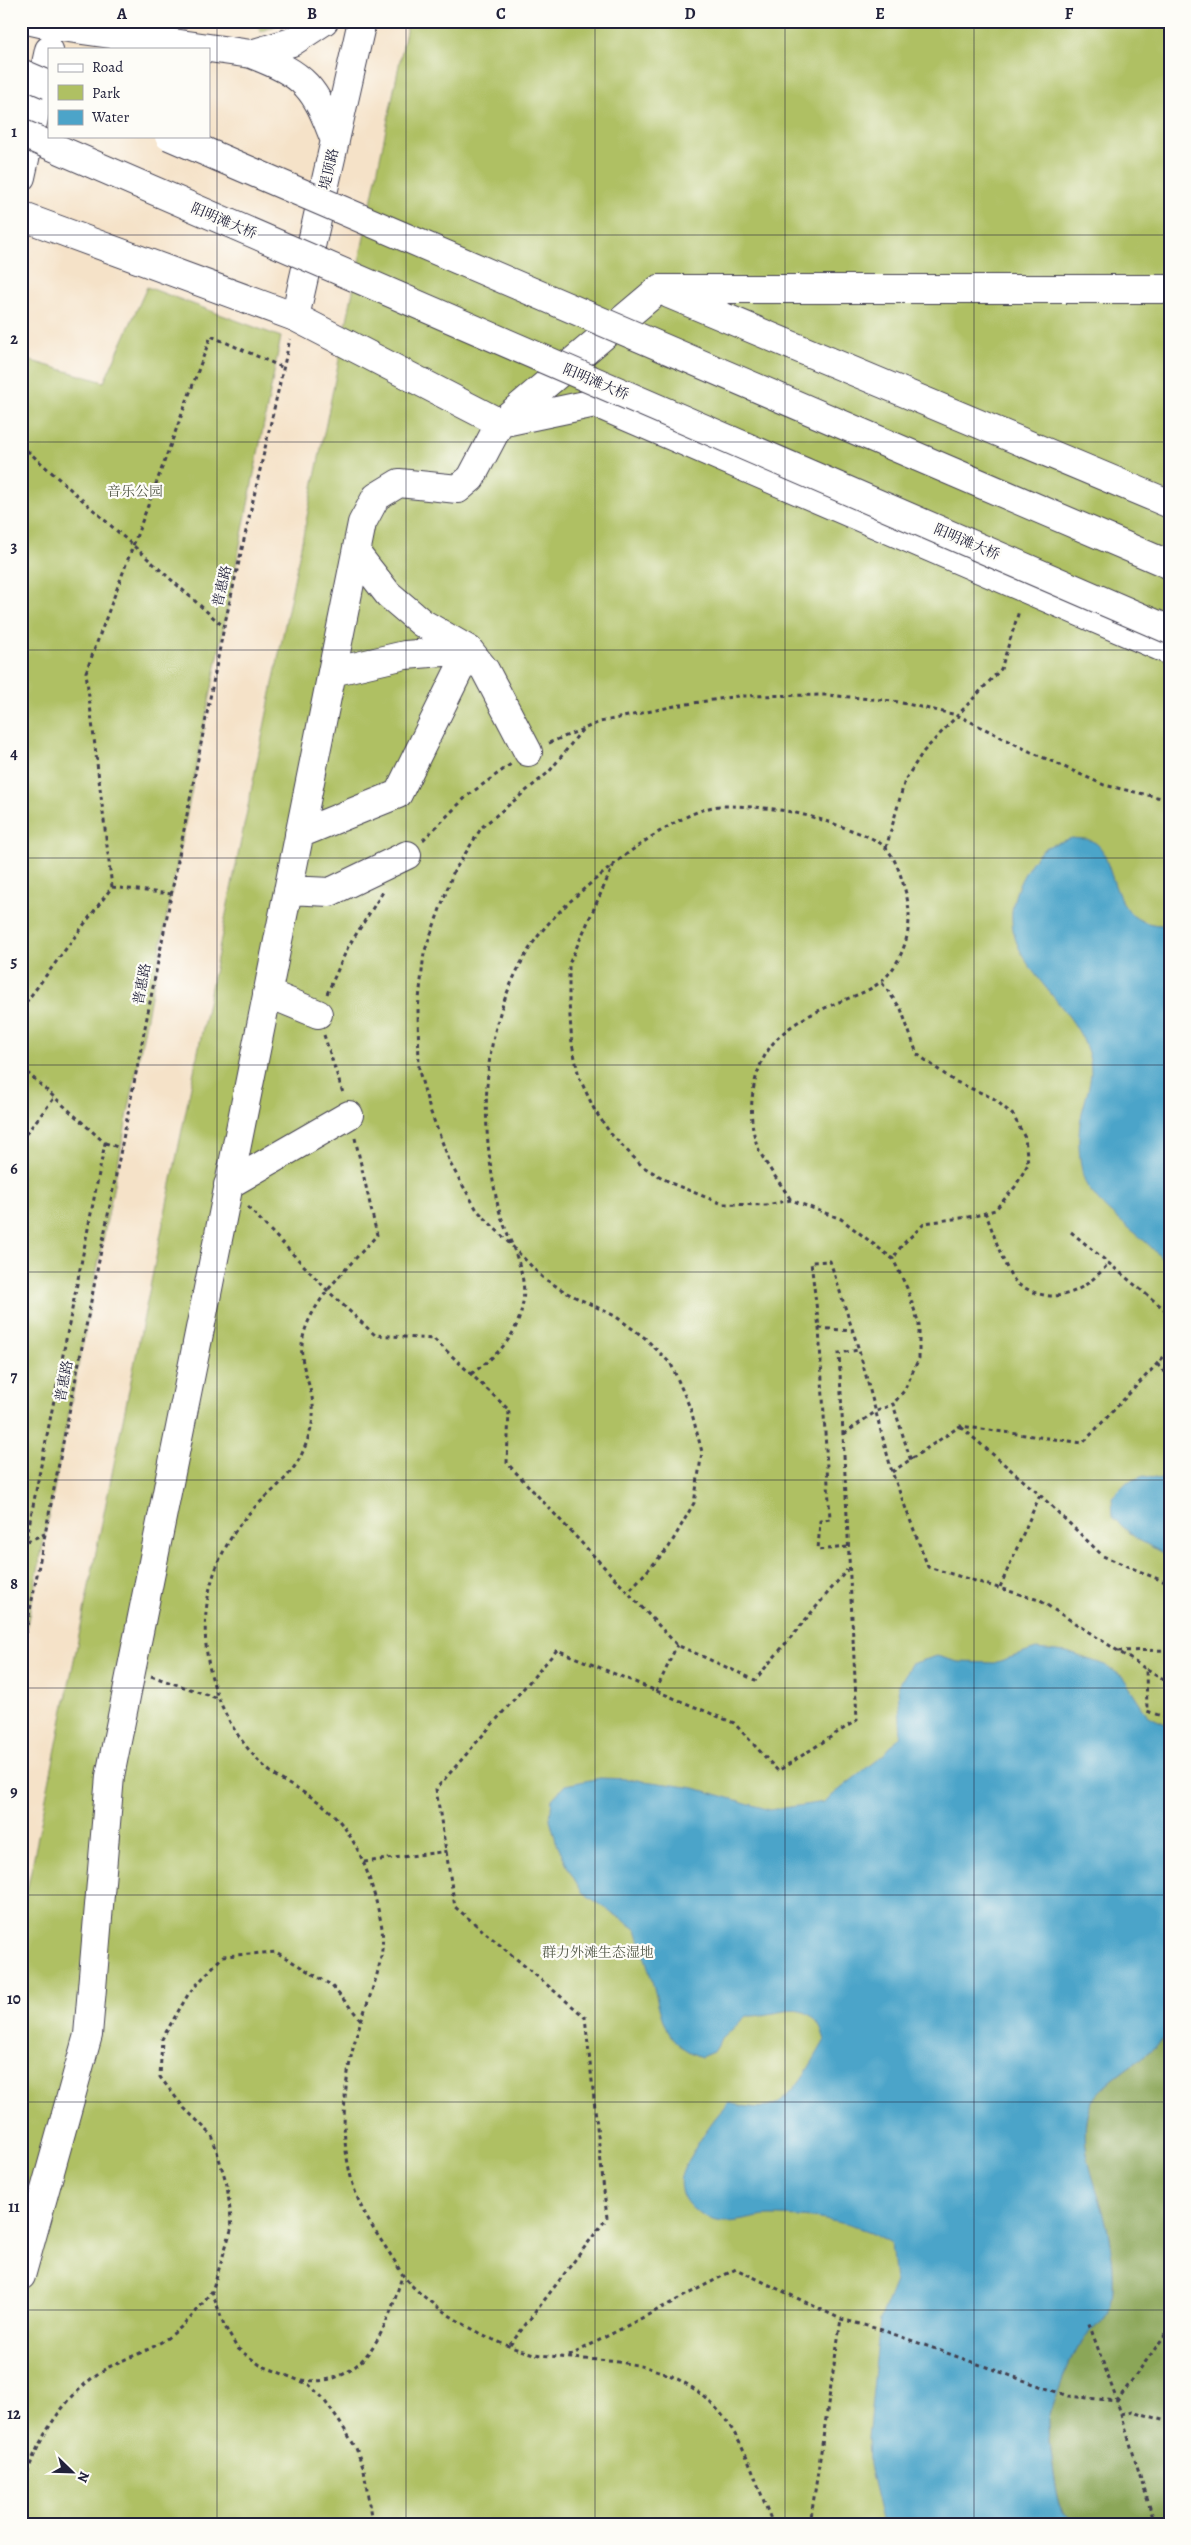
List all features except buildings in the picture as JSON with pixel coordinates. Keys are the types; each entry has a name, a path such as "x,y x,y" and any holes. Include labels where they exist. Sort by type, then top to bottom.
{"main road":[{"path":"251,54 292,42 324,21"},
{"name":"堤顶路","path":"294,317 336,141 362,21"},
{"path":"21,177 48,33 193,48"},
{"path":"210,50 251,54 281,65 298,76 321,103 336,141"},
{"path":"21,73 48,85"},
{"name":"阳明滩大桥","path":"21,133 1170,630"},
{"path":"174,138 1170,565"},
{"path":"21,216 294,317 500,423 596,404 1170,651"},
{"path":"21,2276 88,2035 110,1776 362,523 376,497 398,483 458,489 471,478 500,423 659,289 1170,289"},
{"path":"659,289 1170,504"},
{"path":"356,553 388,594 422,623 469,650 485,670 528,752"},
{"path":"332,672 405,656 469,650"},
{"path":"299,834 398,794 469,650"},
{"path":"288,890 330,892 407,855"},
{"path":"267,993 318,1014"},
{"path":"228,1186 349,1115"}],"path":[{"name":"普惠路","path":"21,1656 224,627 294,317"},
{"path":"21,1009 112,887 86,672 210,336 284,368"},
{"path":"21,445 132,547 224,627"},
{"path":"886,848 905,780 923,752 1001,669 1026,589"},
{"path":"407,855 467,796 528,752 600,722 738,696 827,695 893,701 957,715 1031,752 1104,784 1170,800"},
{"path":"582,730 549,772 482,827 453,873 424,953 418,1009 419,1071 430,1110 451,1165 477,1210 542,1277 567,1293 615,1316 645,1338 671,1364 691,1410 702,1452 694,1503 669,1547 628,1592"},
{"path":"471,1374 496,1357 511,1339 523,1301 522,1275 499,1209 485,1127 487,1072 499,1016 512,981 526,953 561,910 614,864 679,820 714,806 749,806 793,811 871,838 886,848 898,868 910,904 910,926 899,960 882,983 821,1009 786,1030 772,1044 761,1066 754,1086 752,1110 755,1137 760,1152 791,1200"},
{"path":"614,864 569,964 572,1044 579,1077 595,1110 610,1134 642,1166 698,1196 723,1204 766,1205 791,1200 842,1219 893,1259 907,1288 919,1324 919,1358 904,1391 893,1404 875,1412 843,1434"},
{"path":"112,887 171,894"},
{"path":"386,889 348,947 318,1014 349,1115 377,1235 328,1291 314,1309 306,1326 302,1345 302,1361 314,1411 312,1428 306,1446 290,1473 242,1521 214,1575 209,1596 206,1641 212,1683 217,1698 235,1731 255,1756 268,1770 317,1799 332,1812 342,1824 364,1862 381,1922 383,1940 375,1982 361,2020 352,2056 345,2104 348,2166 358,2200 402,2275 423,2297 456,2320 510,2345 538,2355 569,2356 638,2364 669,2374 707,2400 739,2440 773,2524"},
{"path":"882,983 901,1009 917,1054 954,1081 994,1098 1013,1115 1025,1138 1028,1164 1015,1188 994,1210 925,1223 902,1245 893,1259"},
{"path":"21,1067 105,1143 121,1148"},
{"path":"21,1140 55,1098"},
{"path":"26,1541 105,1143"},
{"path":"228,1186 328,1291 375,1335 434,1339 509,1410 507,1464 677,1644 754,1680 848,1569"},
{"path":"985,1212 1017,1284 1036,1293 1066,1296 1093,1281 1109,1263"},
{"path":"1071,1232 1170,1314"},
{"path":"847,1547 818,1550 820,1521 830,1519 819,1328 812,1262 830,1261 859,1350 892,1472 928,1567 1000,1586 1040,1600 1170,1683"},
{"path":"819,1328 852,1331"},
{"path":"510,2345 607,2218 585,2017 456,1907 436,1789 557,1650 734,1723 778,1771 857,1720 848,1569 839,1354 859,1350"},
{"path":"892,1472 911,1461 960,1426 1083,1443 1170,1350"},
{"path":"1157,1364 1170,1377"},
{"path":"893,1404 911,1461"},
{"path":"960,1426 1040,1495 1103,1556 1170,1584"},
{"path":"1000,1586 1040,1495"},
{"path":"21,1543 45,1534"},
{"path":"656,1691 677,1644"},
{"path":"1118,1650 1170,1650"},
{"path":"1146,1669 1147,1711 1170,1719"},
{"path":"131,1670 217,1698"},
{"path":"364,1862 448,1851"},
{"path":"21,2496 38,2448 55,2416 96,2375 126,2358 157,2345 180,2328 198,2311 212,2291 232,2227 227,2185 212,2135 184,2108 160,2077 162,2039 190,1993 223,1956 276,1952 331,1985 361,2020"},
{"path":"569,2356 736,2269 840,2319 882,2330 1068,2396 1117,2401"},
{"path":"212,2291 224,2325 237,2348 260,2365 300,2380 318,2382 333,2380 372,2350 383,2332 402,2275"},
{"path":"810,2524 840,2319"},
{"path":"1088,2321 1117,2401 1155,2524"},
{"path":"1117,2401 1170,2328"},
{"path":"300,2380 322,2397 356,2448 366,2480 372,2524"},
{"path":"1121,2414 1132,2411 1170,2422"}],"green space":[{"path":"255,21 286,21 261,32"},
{"name":"群力外滩生态湿地","path":"408,21 1170,21 1170,2524 21,2524 21,1920"},
{"name":"音乐公园","path":"147,287 281,337 21,1656 21,388 28,360 104,382"},
{"path":"1170,2031 1170,2524 1073,2524 1062,2510 1058,2497 1051,2449 1049,2418 1061,2383 1077,2348 1107,2313 1112,2299 1113,2281 1112,2254 1107,2227 1086,2151 1086,2120 1090,2105 1095,2096 1151,2050"}],"water":[{"path":"1072,838 1090,840 1100,847 1105,855 1121,899 1133,916 1155,924 1170,925 1170,1272 1154,1250 1112,1214 1086,1184 1080,1159 1079,1133 1090,1080 1091,1064 1089,1056 1080,1034 1067,1013 1035,974 1022,954 1014,933 1012,909 1020,883 1028,868 1043,850"},
{"path":"1144,1476 1170,1481 1170,1557 1137,1539 1113,1518 1112,1497 1127,1482"},
{"path":"1036,1649 1067,1652 1105,1665 1123,1677 1148,1716 1170,1726 1170,2031 1151,2050 1095,2096 1090,2105 1086,2120 1087,2151 1107,2227 1112,2254 1113,2281 1112,2299 1107,2313 1077,2348 1061,2383 1049,2418 1051,2449 1058,2497 1062,2510 1073,2524 883,2524 869,2465 868,2438 880,2320 895,2282 891,2243 863,2230 833,2221 770,2216 730,2222 709,2219 689,2205 680,2184 682,2172 689,2158 712,2122 729,2103 743,2106 768,2107 786,2097 794,2088 825,2040 819,2025 811,2016 802,2011 792,2010 758,2016 746,2016 720,2041 713,2052 701,2057 678,2044 671,2036 662,2016 636,1929 582,1892 569,1870 556,1841 550,1819 552,1799 565,1785 600,1778 630,1779 695,1788 770,1810 824,1802 884,1754 901,1735 898,1687 911,1664 937,1656 958,1662 994,1663"}]}
